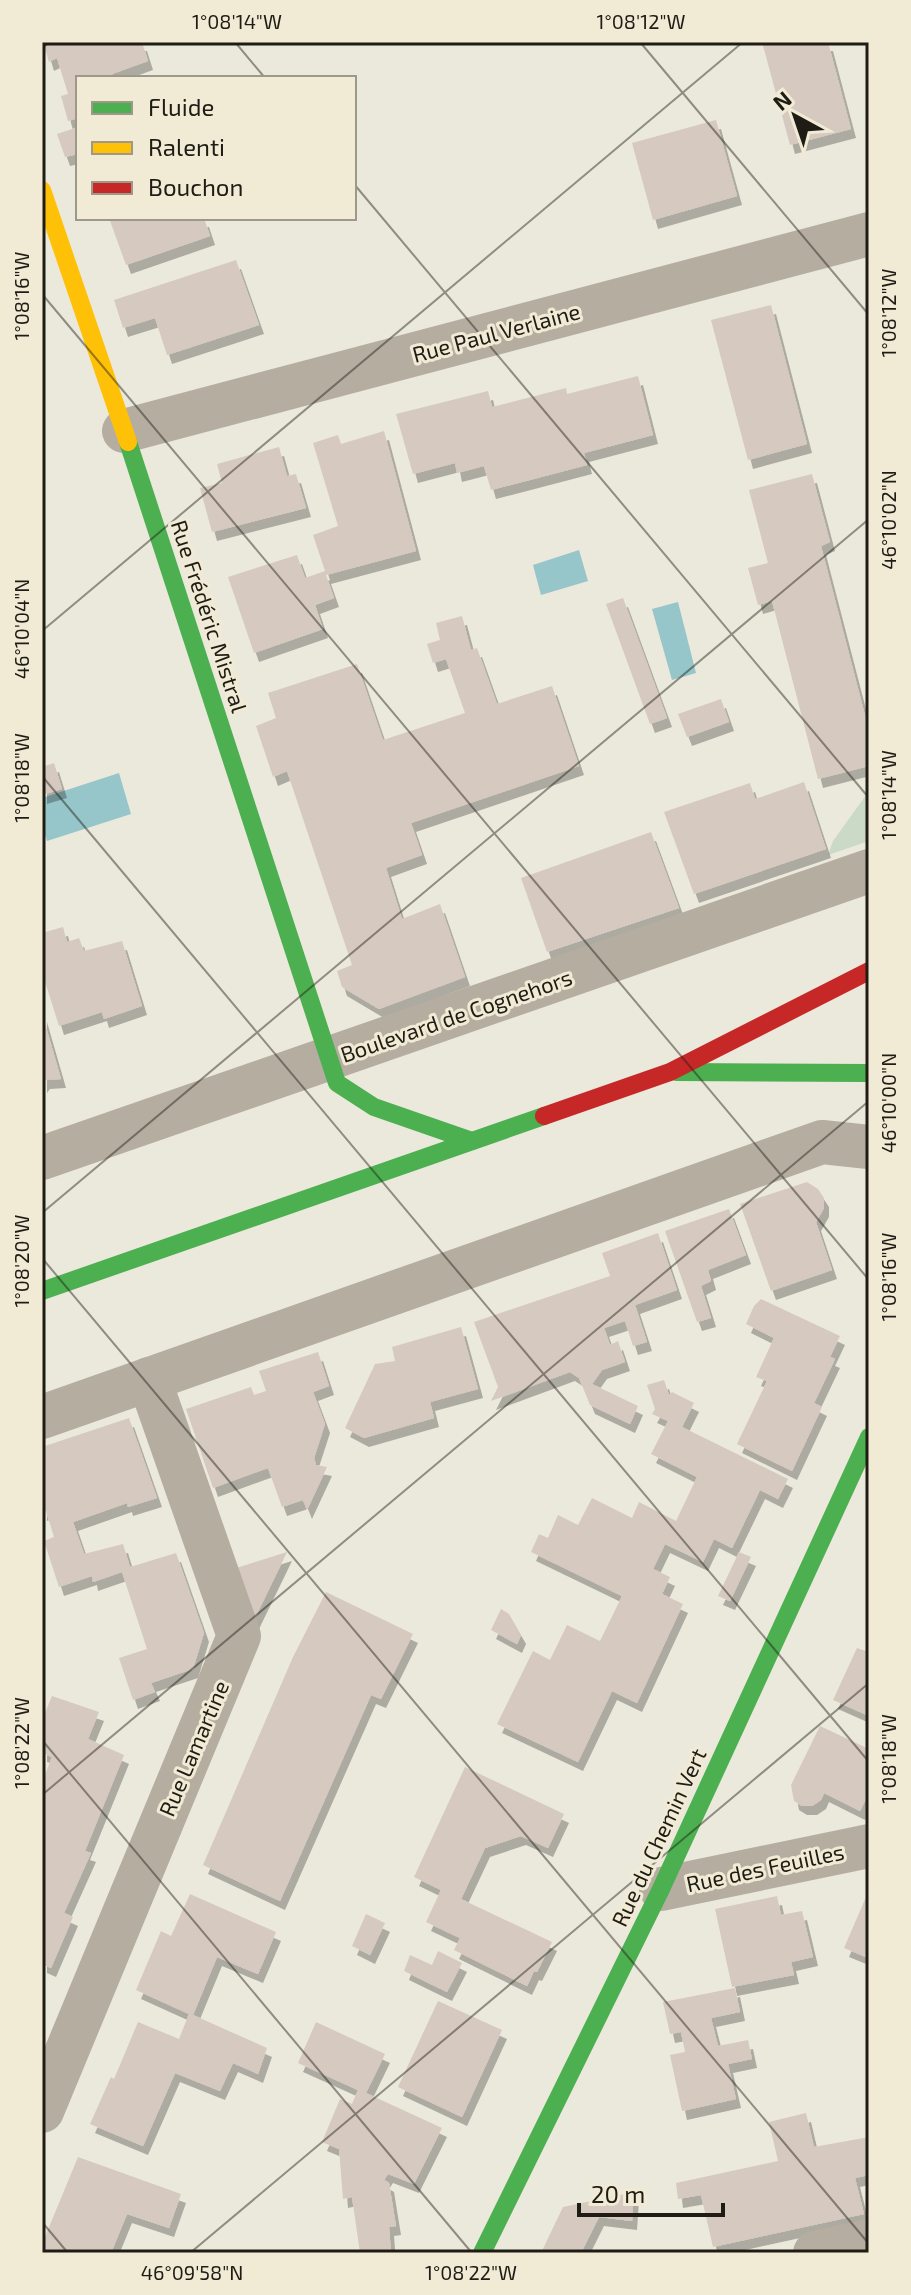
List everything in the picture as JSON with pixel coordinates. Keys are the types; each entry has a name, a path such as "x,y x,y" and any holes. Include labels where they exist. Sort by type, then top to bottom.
{"street":[{"name":"Rue Frédéric Mistral","path":"42,190 337,1083 374,1107 472,1141"},
{"name":"Rue Paul Verlaine","path":"124,431 869,234"},
{"name":"Boulevard de Cognehors","path":"42,1158 869,871"},
{"path":"42,1291 670,1072 869,971"},
{"path":"670,1072 869,1073"},
{"path":"42,1417 822,1142 869,1147"},
{"name":"Rue Lamartine","path":"42,2111 239,1636 149,1379"},
{"name":"Rue du Chemin Vert","path":"482,2253 661,1889 869,1437"},
{"name":"Rue des Feuilles","path":"661,1889 869,1846"},
{"path":"815,2253 869,2241"}],"green space":[{"path":"869,791 869,841 828,855 833,841"}],"water":[{"path":"579,550 588,581 541,595 533,565"},
{"path":"678,602 696,673 672,680 652,609"},
{"path":"119,773 131,814 47,841 42,825 42,798"}],"building":[{"path":"43,42 142,42 148,61 113,76 76,76 76,119 68,121 61,96 68,94 57,58 49,62"},
{"path":"762,42 828,42 851,129 790,145"},
{"path":"716,120 737,196 653,220 632,143"},
{"path":"76,128 76,154 65,157 57,134"},
{"path":"110,220 205,220 210,236 126,265"},
{"path":"236,260 259,325 167,355 155,318 123,328 114,300"},
{"path":"771,305 807,444 748,460 711,320"},
{"path":"638,376 653,435 584,453 587,465 491,490 484,466 457,473 455,463 413,474 396,414 488,391 492,407 566,388 567,394"},
{"path":"384,431 416,551 326,575 334,598 315,605 323,629 254,653 228,577 297,555 305,578 325,571 313,535 338,526 313,443 338,435 341,444"},
{"path":"279,447 287,476 296,474 306,508 212,532 200,488 222,483 217,464"},
{"path":"812,474 830,542 821,546 869,731 869,766 818,779 772,601 758,605 748,568 768,563 749,490"},
{"path":"623,598 667,718 650,724 606,604"},
{"path":"462,616 471,650 477,648 497,704 552,686 579,766 411,823 422,855 386,868 402,919 440,904 465,977 379,1009 342,987 337,971 352,965 287,771 273,777 256,726 276,718 268,693 357,664 383,740 465,713 446,659 433,663 427,644 440,640 436,623"},
{"path":"721,699 729,722 687,737 678,714"},
{"path":"54,763 62,789 42,795 42,767"},
{"path":"804,782 826,849 694,894 664,812 750,783 755,799"},
{"path":"651,832 679,908 547,952 521,878"},
{"path":"63,927 67,942 79,938 84,951 122,941 142,1006 104,1019 102,1012 59,1026 42,972 42,933"},
{"path":"42,1013 61,1079 45,1080 42,1084"},
{"path":"807,1182 818,1189 824,1198 824,1208 816,1222 832,1270 771,1291 740,1204"},
{"path":"729,1209 746,1255 708,1270 711,1281 701,1286 711,1318 697,1322 665,1231"},
{"path":"658,1233 677,1290 635,1305 647,1342 633,1346 625,1321 604,1328 610,1345 618,1341 625,1362 602,1370 592,1384 638,1406 630,1424 590,1405 579,1378 570,1372 491,1401 498,1387 474,1322 610,1276 602,1253"},
{"path":"761,1299 840,1336 830,1357 835,1359 814,1403 822,1407 792,1471 737,1444 767,1381 756,1377 774,1338 746,1324 754,1306"},
{"path":"461,1327 478,1389 430,1402 434,1418 364,1438 345,1428 375,1364 395,1361 392,1347"},
{"path":"318,1352 329,1386 313,1392 325,1424 314,1458 316,1465 327,1467 307,1510 303,1500 282,1507 268,1468 213,1488 186,1409 251,1387 254,1395 266,1391 259,1371"},
{"path":"664,1380 669,1395 672,1392 694,1403 682,1427 788,1479 778,1499 760,1490 732,1548 714,1539 703,1562 665,1544 653,1569 670,1577 662,1594 683,1604 637,1703 612,1691 578,1762 497,1724 533,1651 550,1660 567,1625 600,1641 622,1596 531,1552 539,1534 548,1538 558,1515 578,1525 592,1498 632,1518 639,1502 676,1521 697,1477 651,1454 668,1421 652,1414 655,1409 647,1385"},
{"path":"129,1418 157,1498 128,1507 127,1503 73,1522 84,1554 123,1544 130,1567 176,1553 204,1633 193,1669 151,1683 155,1692 133,1700 119,1658 147,1649 122,1572 93,1582 92,1576 59,1587 44,1541 54,1537 46,1511 42,1512 42,1447"},
{"path":"287,1552 254,1620 233,1569"},
{"path":"739,1552 751,1557 730,1601 718,1596"},
{"path":"326,1592 413,1634 381,1699 371,1695 280,1901 203,1865 293,1657"},
{"path":"501,1609 509,1614 521,1635 517,1644 491,1630"},
{"path":"857,1648 869,1652 869,1716 833,1700"},
{"path":"52,1696 99,1712 88,1739 124,1755 85,1851 91,1853 64,1913 73,1917 51,1968 42,1964 42,1782 52,1757 42,1753 42,1720"},
{"path":"820,1726 869,1749 869,1793 860,1811 824,1793 821,1800 812,1806 802,1806 794,1801 791,1785"},
{"path":"465,1767 564,1814 548,1848 521,1836 485,1848 461,1899 552,1942 527,1986 454,1950 460,1938 426,1922 441,1890 414,1877"},
{"path":"869,1890 868,1974 866,1957 844,1948"},
{"path":"190,1894 276,1932 258,1974 217,1957 193,2015 267,2048 258,2074 233,2063 220,2091 175,2073 143,2146 90,2124 111,2077 114,2079 138,2022 179,2039 189,2014 136,1990 161,1931 171,1936"},
{"path":"777,1896 781,1915 802,1911 813,1957 791,1962 794,1975 732,1987 715,1909"},
{"path":"366,1914 385,1923 370,1955 352,1946"},
{"path":"438,1951 462,1963 447,1992 404,1971 410,1955 432,1965"},
{"path":"735,1988 740,2012 711,2018 718,2046 748,2040 752,2059 728,2064 736,2099 682,2111 670,2055 685,2052 681,2032 670,2034 663,2002"},
{"path":"438,2001 502,2030 462,2117 398,2087"},
{"path":"316,2022 385,2054 366,2093 442,2128 414,2184 388,2174 384,2180 389,2183 396,2226 389,2227 391,2253 360,2253 352,2197 343,2199 339,2149 322,2142 340,2099 352,2104 358,2090 298,2063"},
{"path":"806,2113 814,2147 869,2137 869,2175 855,2178 864,2214 713,2247 701,2195 678,2199 676,2183 778,2161 769,2122"},
{"path":"78,2157 181,2194 169,2228 127,2214 111,2253 42,2253 42,2244"},
{"path":"634,2192 632,2221 599,2217 581,2253 541,2253 563,2207"}],"traffic: fast":[{"path":"128,442 337,1083 374,1107 472,1141"},
{"path":"676,1072 869,1073"},
{"path":"42,1291 544,1116"},
{"path":"482,2253 661,1889 869,1437"}],"traffic: slow":[{"path":"42,190 128,442"}],"traffic: jam":[{"path":"544,1116 670,1072 869,971"}]}
